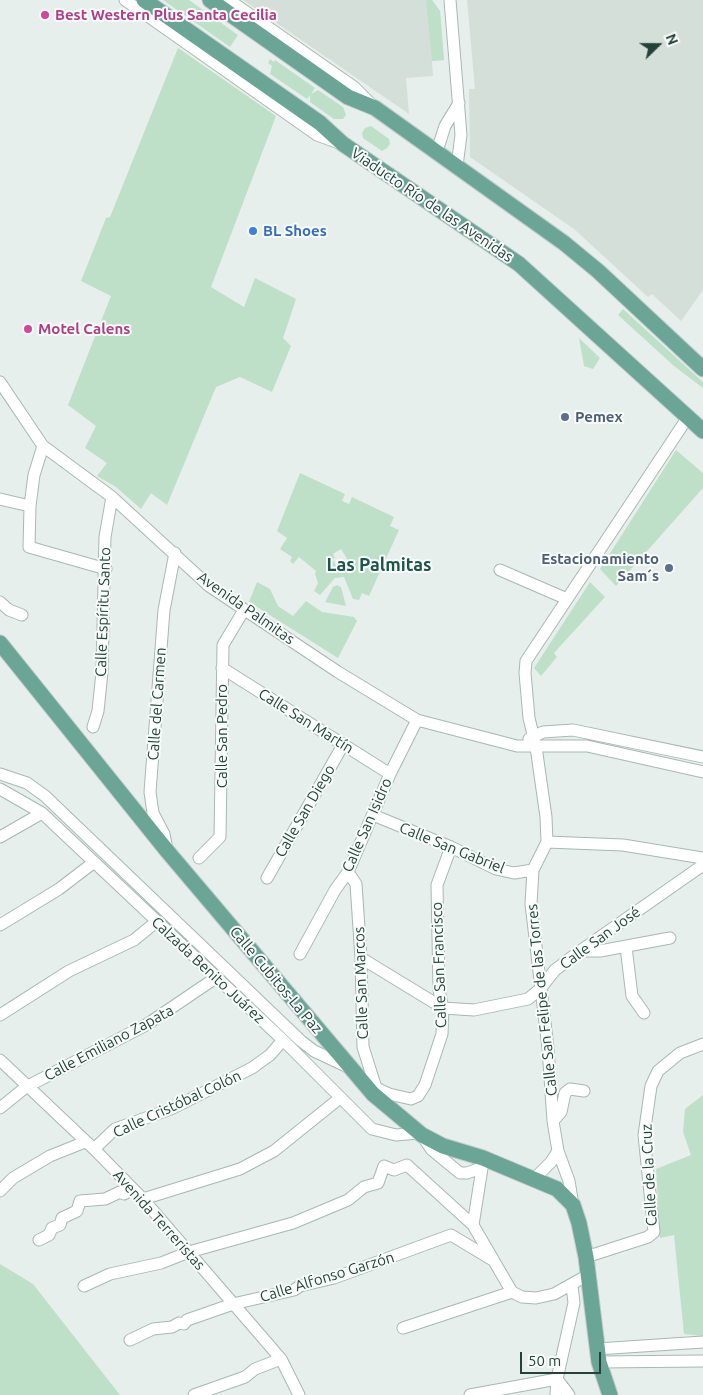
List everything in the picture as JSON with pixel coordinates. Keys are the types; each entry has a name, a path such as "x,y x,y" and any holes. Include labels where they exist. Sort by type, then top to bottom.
{"main road":[{"name":"Viaducto Río de las Avenidas","path":"144,0 320,123 343,144 519,264 703,431"},
{"path":"210,0 348,97 375,108 571,248 703,369"},
{"name":"Calle Cubitos-La Paz","path":"0,644 168,852 350,1068 421,1134 482,1163 557,1188 573,1205"},
{"path":"573,1205 586,1257 598,1355 610,1395"}],"street":[{"path":"125,0 317,135 343,144"},
{"path":"228,0 354,87 375,108"},
{"path":"450,0 461,135 457,166"},
{"path":"437,151 445,126 458,103"},
{"name":"Avenida Palmitas","path":"0,382 42,446 112,497 209,586 417,720 517,746 535,742 587,746 703,772"},
{"path":"500,570 567,599 688,417"},
{"path":"42,446 34,475 30,506 29,547 106,569"},
{"name":"Calle Espíritu Santo","path":"93,727 98,711 102,672 106,569 105,537 112,497"},
{"path":"0,499 30,506"},
{"name":"Calle del Carmen","path":"168,852 164,834 153,813 150,792 164,610 175,553"},
{"name":"Calle San Felipe de las Torres","path":"567,599 526,662 525,674 529,718 535,742 546,817 547,842 533,870 531,904 553,1121 558,1151 568,1181 573,1205"},
{"path":"0,602 9,610 22,615"},
{"name":"Calle San Pedro","path":"199,858 220,837 222,668 224,645 244,610"},
{"name":"Calle San Martín","path":"222,668 390,774"},
{"name":"Calle San Isidro","path":"300,954 335,890 348,872 390,774 417,720"},
{"name":"Avenida Palmitas","path":"535,742 543,732 573,730 703,757"},
{"name":"Calle San Diego","path":"268,878 343,744"},
{"path":"0,774 27,783 45,796 301,1041 314,1051 350,1068"},
{"name":"Calzada Benito Juárez","path":"0,789 42,813 283,1040 372,1129 396,1135 421,1134"},
{"path":"0,837 42,813"},
{"name":"Calle San Gabriel","path":"372,815 451,847 496,869 514,873 533,870"},
{"path":"547,842 623,845 703,858"},
{"name":"Calle San Francisco","path":"374,1091 411,1099 418,1096 425,1085 442,1034 443,1008 439,990 437,885 451,847"},
{"path":"0,925 59,889 93,863"},
{"name":"Calle San José","path":"362,958 443,1008 474,1010 528,999 540,989 555,970 703,865"},
{"name":"Calle San Marcos","path":"348,872 356,884 362,958 363,1047 374,1091"},
{"path":"0,1015 69,972 134,940 156,922"},
{"path":"580,951 600,951 670,938"},
{"path":"626,947 632,996 644,1013"},
{"name":"Calle Emiliano Zapata","path":"0,1108 26,1087 146,1025 217,977"},
{"name":"Calle Cristóbal Colón","path":"94,1149 115,1129 171,1109 252,1068 270,1055 283,1040"},
{"name":"Calle de la Cruz","path":"586,1257 648,1237 654,1232 644,1135 652,1086 658,1071 680,1053 703,1044"},
{"name":"Avenida Terreristas","path":"0,1060 26,1087 94,1149 143,1199 281,1359 299,1395"},
{"path":"553,1121 561,1112 565,1093 570,1089 584,1091"},
{"path":"143,1199 240,1169 274,1151 340,1098"},
{"path":"421,1134 432,1150 460,1173 482,1163"},
{"path":"0,1190 13,1178 50,1156 85,1142"},
{"path":"534,1179 551,1162 558,1151"},
{"path":"473,1225 482,1163"},
{"path":"84,1286 110,1274 161,1263 189,1252 293,1223 348,1200 364,1187 378,1183 384,1166 394,1170 407,1165 473,1225 512,1292 522,1297 536,1298 554,1294 572,1286 588,1275"},
{"path":"39,1240 49,1235 52,1228 60,1224 62,1218 77,1211 80,1201 105,1199 120,1192 124,1194 133,1189"},
{"name":"Calle Alfonso Garzón","path":"130,1340 153,1329 172,1327 179,1323 184,1324 188,1320 233,1304 294,1290 300,1286 334,1278 451,1235 493,1260"},
{"path":"556,1395 557,1379 574,1303 572,1286"},
{"path":"403,1328 512,1292"},
{"path":"598,1355 703,1342"},
{"path":"598,1355 703,1361"},
{"path":"194,1395 245,1377 255,1368 281,1359"},
{"path":"470,1395 557,1379"},
{"path":"557,1379 569,1395"}],"shaded area":[{"path":"243,0 432,0 440,11 444,60 432,61 433,76 406,78 409,114"},
{"path":"467,0 703,0 703,290 681,321 652,294 648,297 574,229 470,157 469,89 475,89"}],"green space":[{"path":"163,0 189,0 238,35 230,47"},
{"path":"426,0 432,0 440,11 444,60 432,61"},
{"path":"178,48 276,116 211,287 244,307 255,278 296,299 283,338 291,346 272,392 240,377 216,387 167,505 151,493 141,509 116,487 97,476 107,463 85,448 96,426 68,405 111,296 81,281 106,218 110,217"},
{"path":"270,59 274,62 275,60 315,88 311,94 318,90 343,107 346,115 343,119 334,119 310,102 310,95 307,99 270,74 272,66 268,63"},
{"path":"371,126 389,139 390,144 382,151 363,138 362,133 365,128"},
{"path":"623,309 703,382 703,388 674,366 618,315"},
{"path":"579,338 600,358 593,369 584,366"},
{"path":"676,450 703,473 703,488 616,586 600,569"},
{"path":"300,473 345,494 342,501 349,504 352,497 394,517 390,526 399,530 369,596 362,593 359,600 353,599 344,577 335,578 320,595 314,591 318,583 316,571 299,557 293,564 290,561 292,557 280,549 287,538 277,531","holes":["341,549 352,567 344,572 340,565 337,567 332,559 335,558 333,554"]},
{"path":"257,582 270,589 278,606 293,616 306,601 322,612 354,617 357,621 338,658 249,602"},
{"path":"590,582 605,597 554,653 557,657 541,676 534,668"},
{"path":"337,585 341,587 346,606 325,602 333,587"},
{"path":"703,1095 703,1336 684,1334 674,1235 660,1238 656,1169 691,1155 683,1132 685,1109"},
{"path":"0,1264 33,1284 120,1395 0,1395"}],"place":[{"name":"Best Western Plus Santa Cecilia","path":"45,15"},
{"name":"BL Shoes","path":"253,231"},
{"name":"Motel Calens","path":"28,329"},
{"name":"Pemex","path":"565,417"},
{"name":"Estacionamiento Sam´s","path":"669,568"}],"district":[{"name":"Las Palmitas","path":"379,565"}]}
